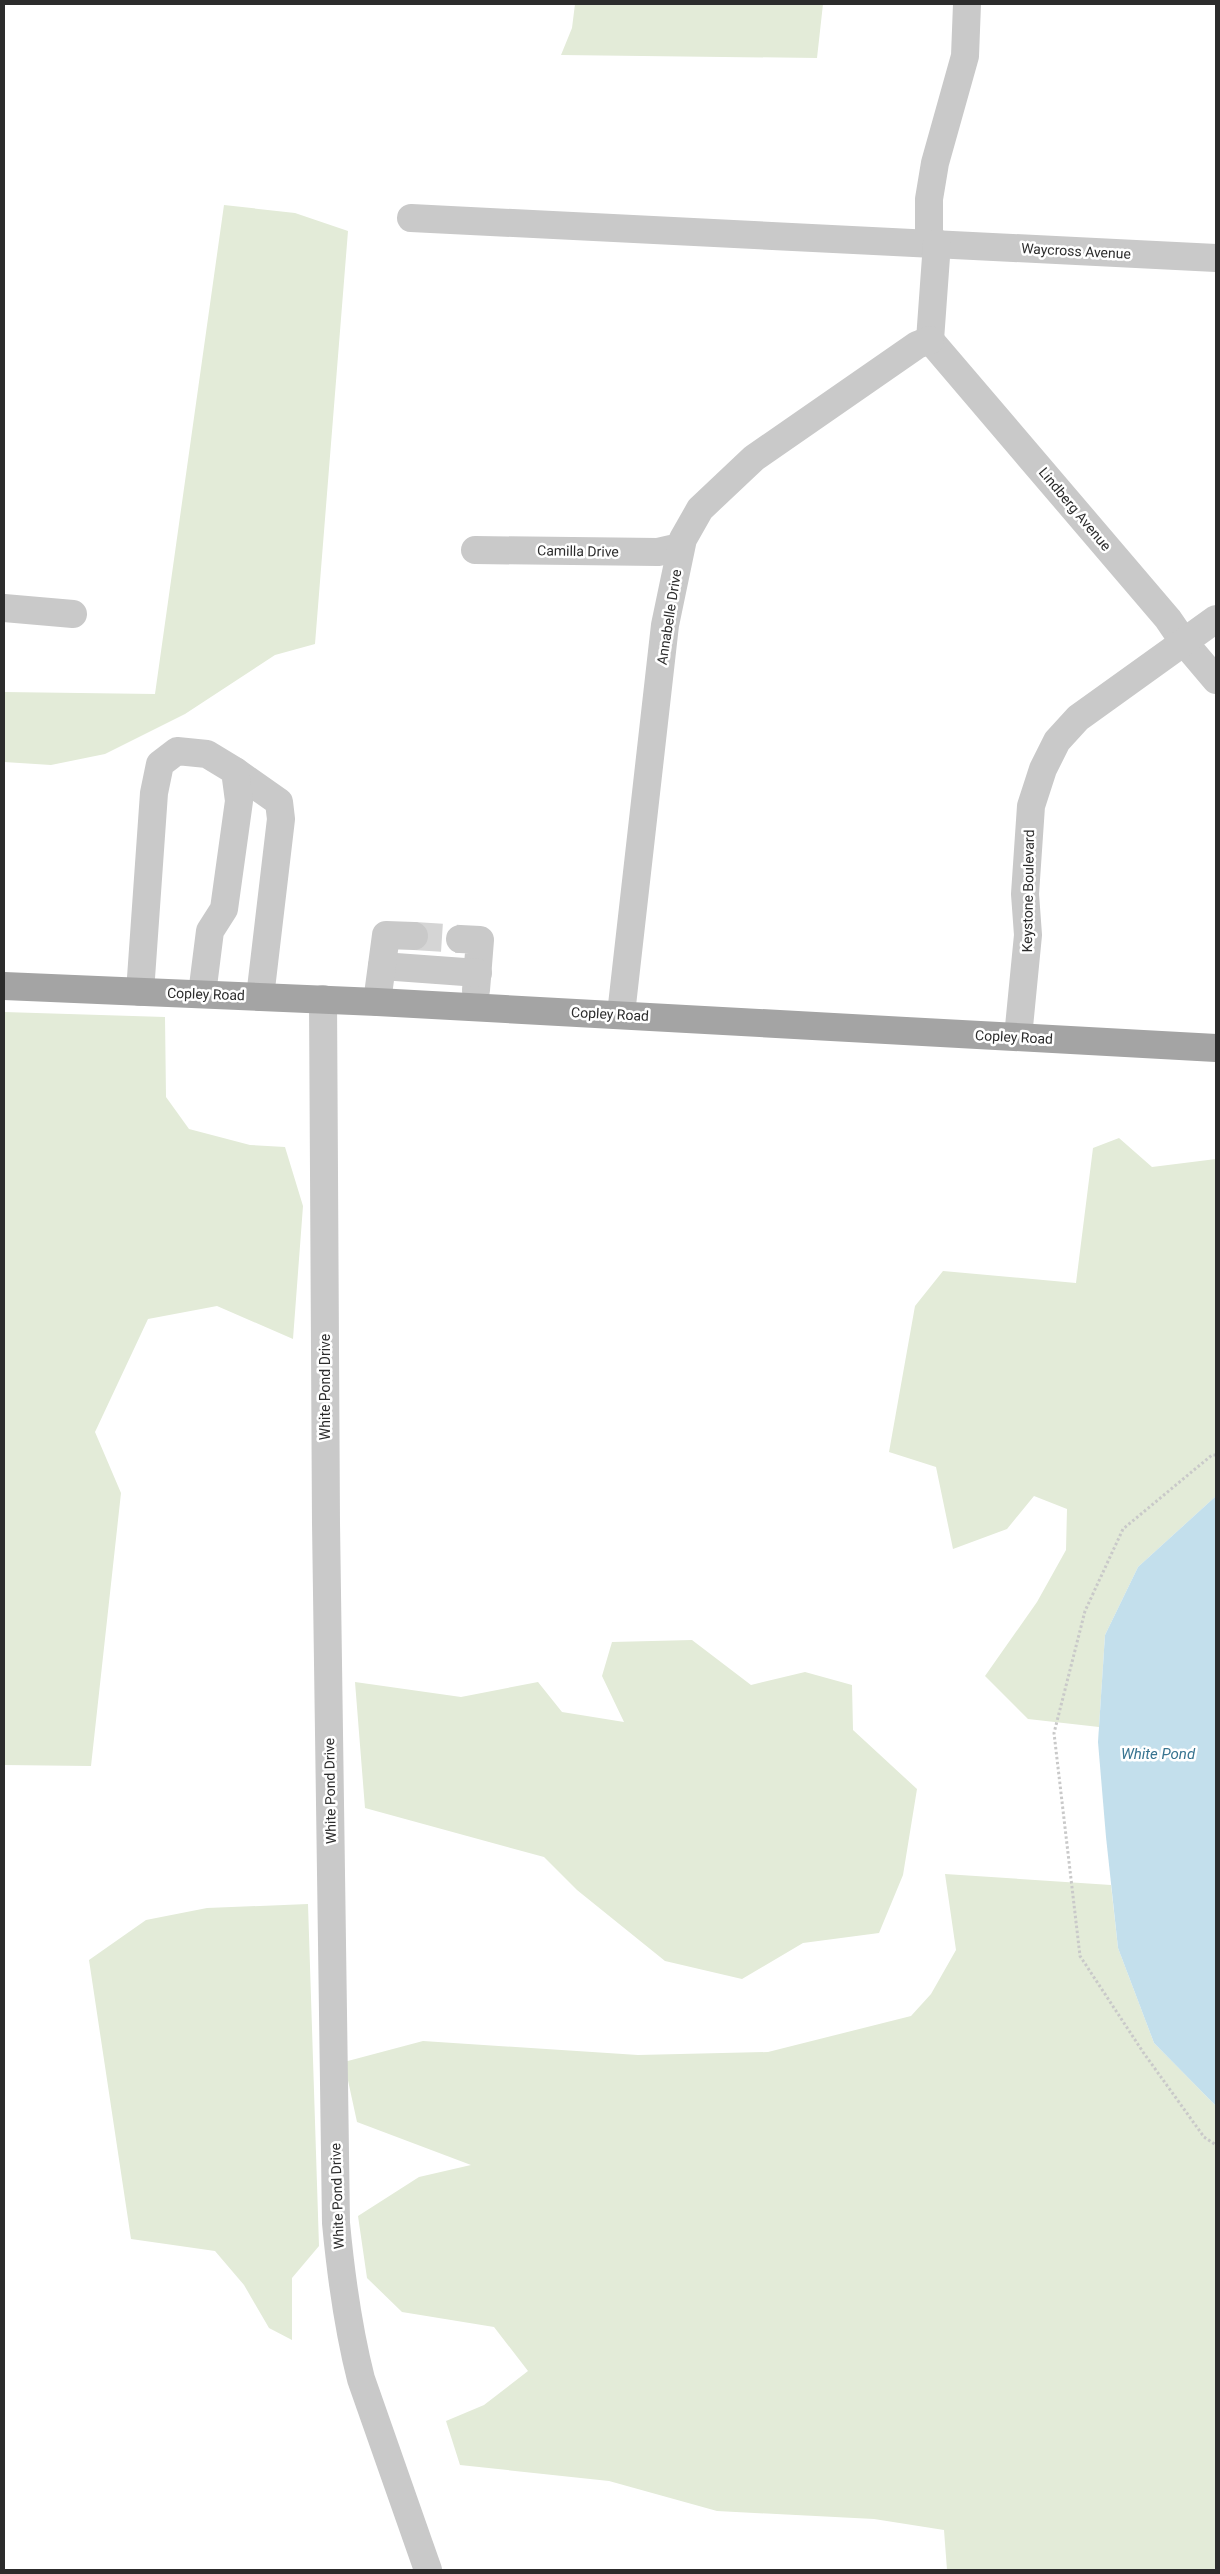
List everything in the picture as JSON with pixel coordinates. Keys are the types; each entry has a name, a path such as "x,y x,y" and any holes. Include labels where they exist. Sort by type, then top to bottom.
{"main road":[{"name":"Copley Road","path":"4,986 260,996 621,1014 1216,1048"}],"street":[{"path":"930,340 933,242 929,198 935,163 965,56 966,4"},
{"name":"Waycross Avenue","path":"411,218 933,242 1216,258"},
{"name":"Annabelle Drive","path":"621,1014 665,626 680,547 700,509 754,458 917,345 930,340"},
{"name":"Lindberg Avenue","path":"930,340 1168,619 1183,641 1216,680"},
{"name":"Camilla Drive","path":"475,550 658,552 680,547"},
{"path":"4,608 73,614"},
{"name":"Keystone Boulevard","path":"1018,1037 1028,936 1025,894 1031,806 1043,768 1057,741 1078,718 1183,641 1216,620"},
{"path":"140,992 154,793 160,764 178,751 208,754 279,802 281,819 260,996"},
{"path":"202,994 210,931 224,909 239,801 235,771"},
{"path":"377,1002 386,935 414,936"},
{"path":"460,939 480,940 475,1007"},
{"path":"382,966 478,973"},
{"name":"White Pond Drive","path":"322,999 326,1513 336,2223 341,2273 354,2351 361,2379 428,2570"}],"path":[{"path":"1216,1454 1212,1455 1123,1529 1085,1611 1054,1733 1080,1956 1143,2052 1198,2129 1204,2137 1216,2145"}],"green space":[{"path":"575,4 823,4 817,58 561,55 572,28"},
{"path":"224,205 295,213 348,231 315,644 275,655 185,714 105,754 51,765 4,762 4,692 155,694"},
{"path":"4,1012 165,1017 166,1097 189,1129 250,1145 285,1147 303,1206 293,1339 217,1306 148,1319 95,1432 121,1493 91,1766 4,1765"},
{"path":"1119,1138 1152,1167 1216,1159 1216,1496 1138,1567 1105,1635 1099,1727 1028,1719 985,1676 1037,1602 1066,1550 1067,1509 1034,1496 1007,1529 953,1549 936,1467 889,1452 915,1306 943,1271 1076,1283 1093,1148"},
{"path":"692,1640 751,1685 805,1672 852,1685 853,1730 917,1789 903,1875 879,1933 803,1943 742,1979 665,1961 577,1890 544,1857 365,1808 355,1682 461,1697 538,1682 562,1712 624,1722 602,1676 612,1642"},
{"path":"945,1874 1111,1885 1118,1948 1154,2043 1216,2106 1216,2570 947,2570 944,2530 874,2519 717,2511 609,2481 460,2465 446,2421 484,2405 528,2371 494,2327 402,2312 367,2278 358,2216 419,2177 471,2165 357,2122 344,2062 423,2041 638,2055 768,2052 911,2016 931,1994 956,1950"},
{"path":"308,1904 319,2246 292,2278 292,2340 269,2328 244,2285 215,2251 131,2239 89,1960 146,1920 207,1908"}],"water":[{"name":"White Pond","path":"1216,1496 1216,2106 1154,2043 1118,1948 1098,1742 1105,1635 1138,1567"}],"tunnel":[{"path":"414,936 460,939"}]}
